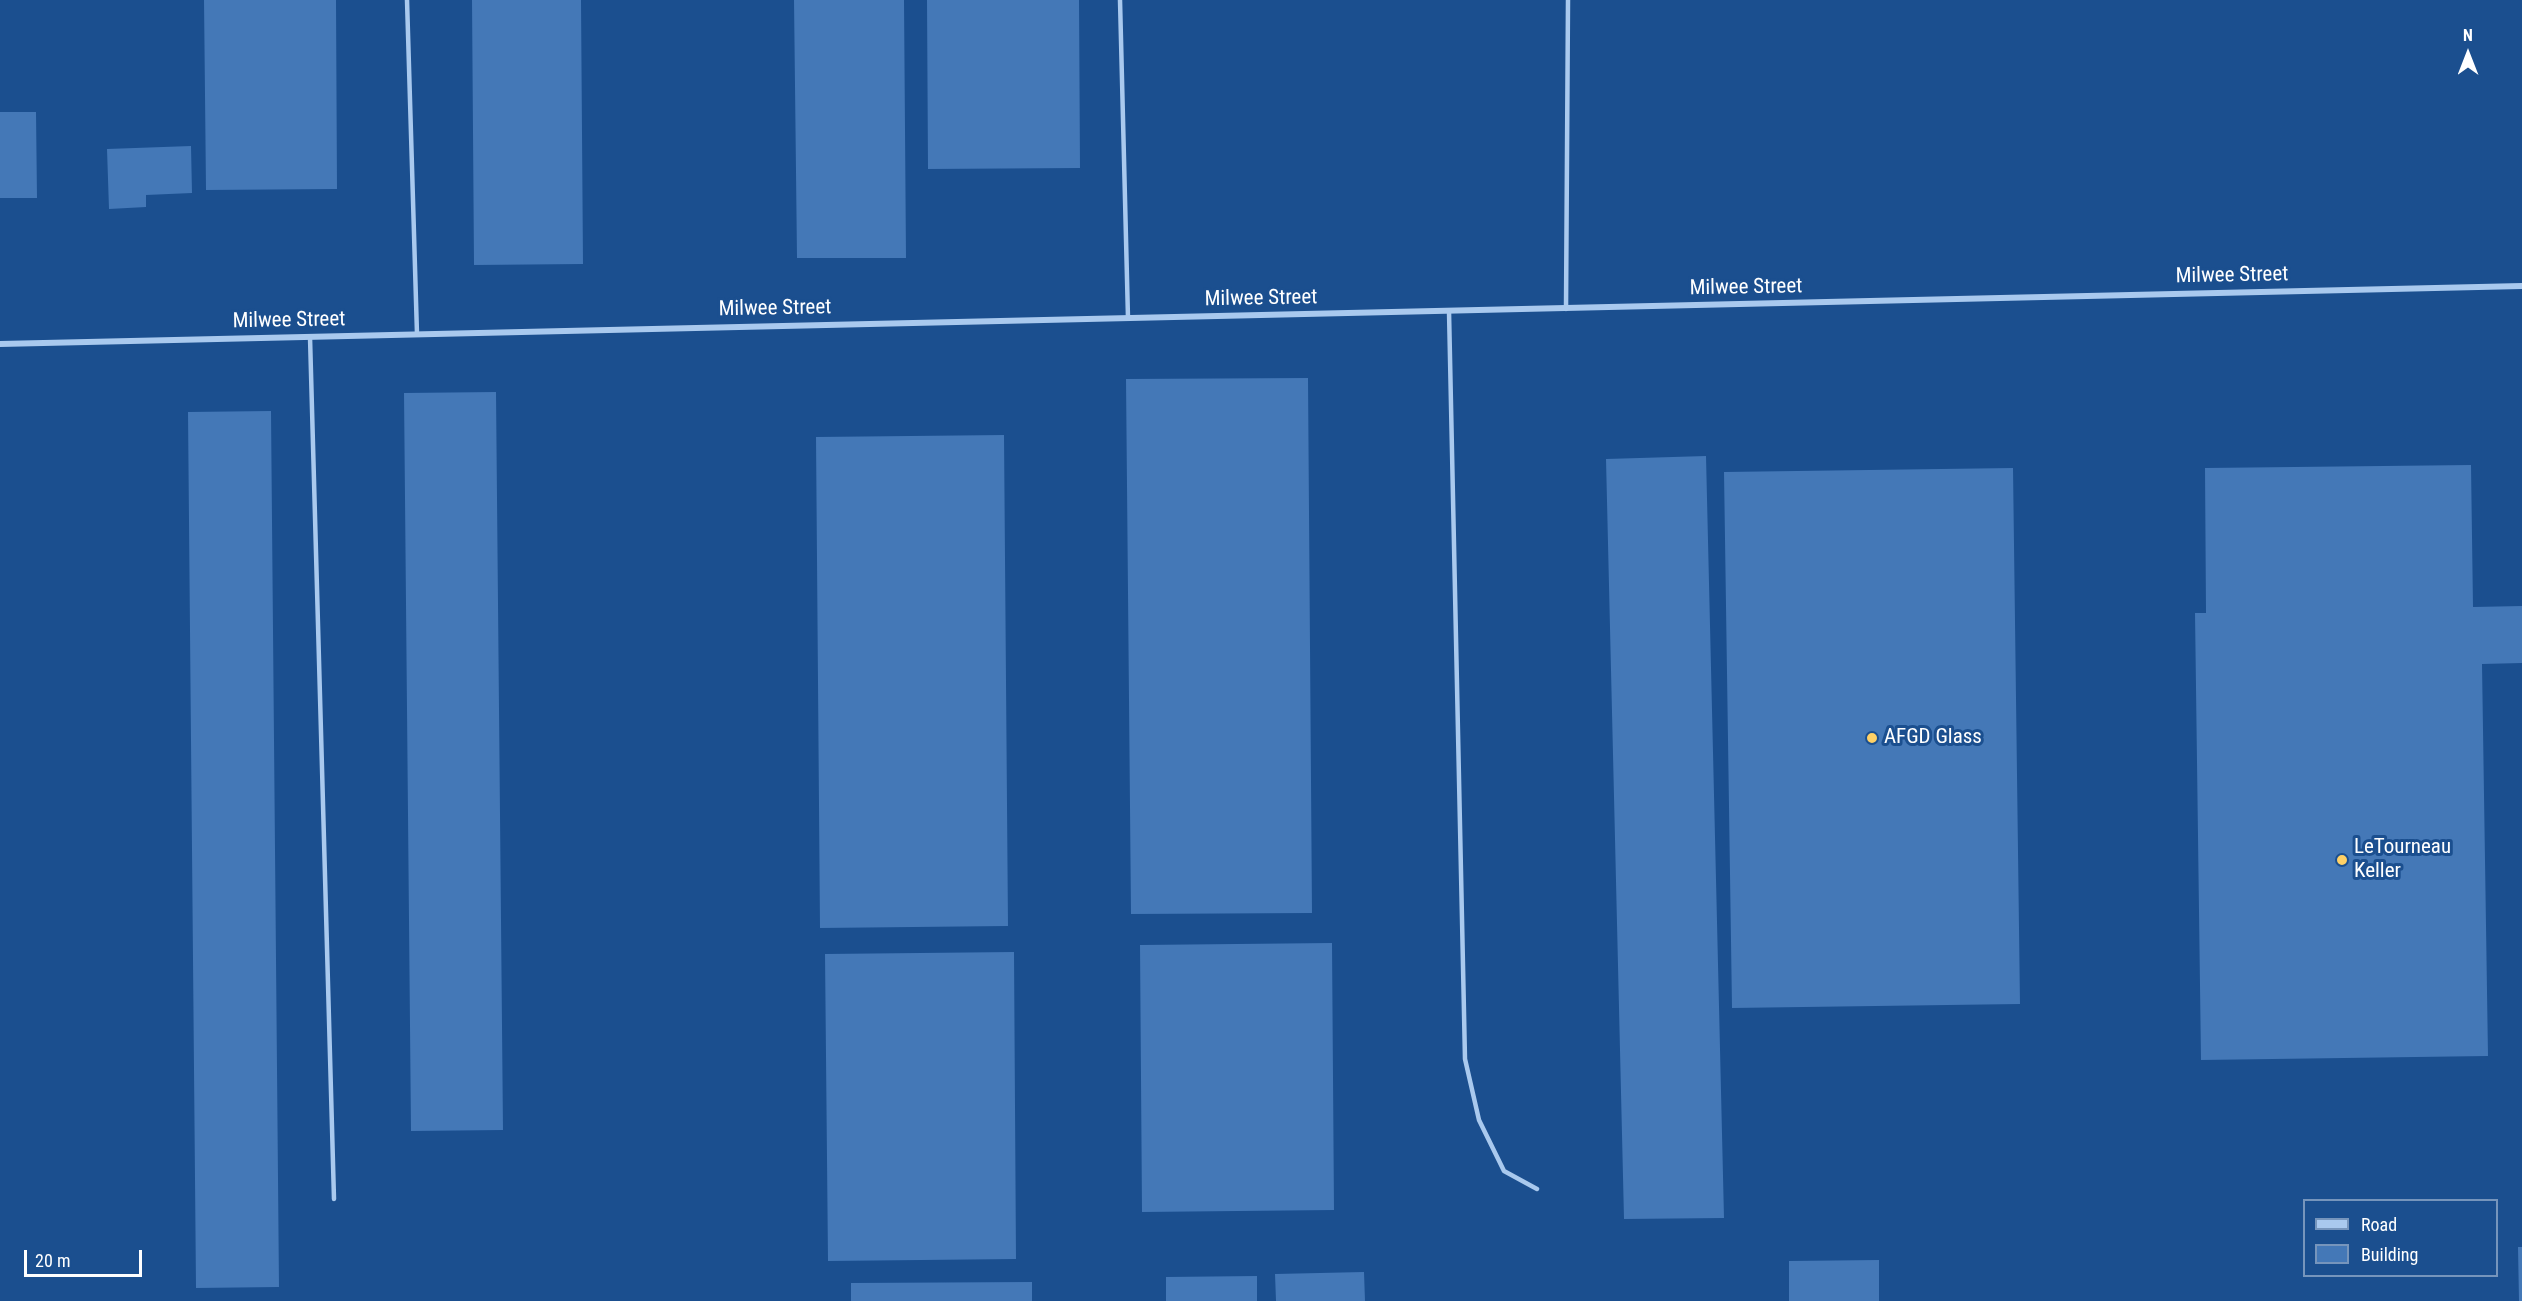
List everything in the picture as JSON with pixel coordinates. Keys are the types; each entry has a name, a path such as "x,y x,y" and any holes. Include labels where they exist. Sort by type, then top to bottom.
{"street":[{"name":"Milwee Street","path":"0,344 2522,286"}],"lane":[{"path":"407,0 417,334"},
{"path":"1120,0 1128,318"},
{"path":"1566,309 1568,0"},
{"path":"1449,311 1465,1059 1479,1120 1504,1170 1537,1189"},
{"path":"310,337 334,1199"}],"building":[{"path":"204,0 336,0 337,189 206,190"},
{"path":"472,0 581,0 583,264 474,265"},
{"path":"794,0 904,0 906,258 797,258"},
{"path":"927,0 1079,0 1080,168 928,169"},
{"path":"0,112 36,112 37,198 0,198"},
{"path":"191,146 192,193 146,195 146,207 109,209 107,149"},
{"path":"1308,378 1312,913 1131,914 1126,379"},
{"path":"496,392 503,1130 411,1131 404,393"},
{"path":"271,411 279,1287 196,1288 188,412"},
{"path":"1004,435 1008,926 820,928 816,437"},
{"path":"1706,456 1724,1218 1624,1219 1606,459"},
{"name":"LeTourneau Keller","path":"2471,465 2473,607 2522,606 2522,663 2482,664 2488,1056 2201,1060 2195,613 2206,613 2205,468"},
{"name":"AFGD Glass","path":"2013,468 2020,1004 1732,1008 1724,472"},
{"path":"1332,943 1334,1210 1142,1212 1140,945"},
{"path":"1014,952 1016,1259 828,1261 825,954"},
{"path":"2518,1247 2522,1247 2522,1301 2519,1301"},
{"path":"1879,1260 1879,1301 1789,1301 1789,1261"},
{"path":"1364,1272 1365,1301 1276,1301 1275,1274"},
{"path":"1257,1276 1257,1301 1166,1301 1166,1277"},
{"path":"1032,1282 1032,1301 851,1301 851,1283"}],"place":[{"name":"AFGD Glass","path":"1872,738"},
{"name":"LeTourneau Keller","path":"2342,860"}]}
